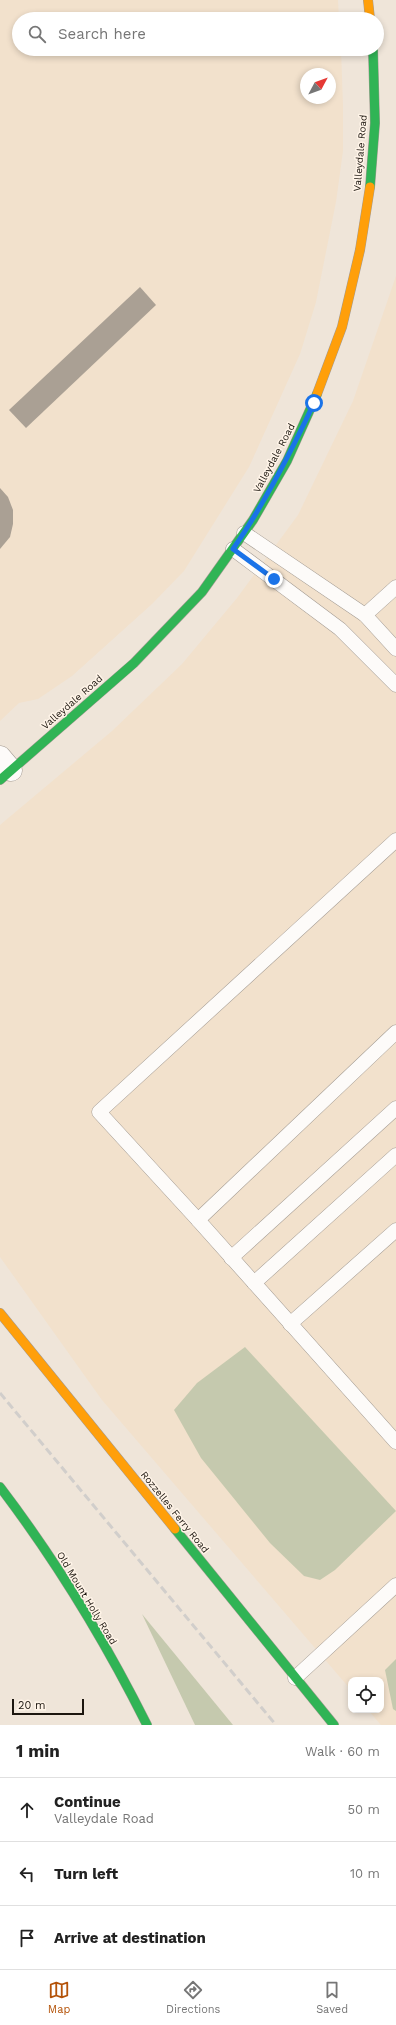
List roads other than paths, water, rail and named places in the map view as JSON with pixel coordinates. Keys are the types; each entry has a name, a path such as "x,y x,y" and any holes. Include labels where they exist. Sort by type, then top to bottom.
{"street":[{"path":"368,0 369,12"},
{"name":"Valleydale Road","path":"4,769 134,663 202,592 253,520 287,461 311,409 342,327 360,250 370,178 375,123 373,56"},
{"name":"Rozzelles Ferry Road","path":"0,1313 334,1725"},
{"name":"Old Mount Holly Road","path":"2,1494 40,1542 82,1606 147,1725"}],"lane":[{"path":"244,533 365,614 396,649"},
{"path":"233,549 340,629 396,684"},
{"path":"365,614 396,586"},
{"path":"396,840 99,1112 198,1220 396,1442"},
{"path":"198,1220 396,1032"},
{"path":"231,1258 396,1108"},
{"path":"254,1283 396,1155"},
{"path":"290,1324 396,1230"},
{"path":"295,1678 396,1585"}],"railway":[{"path":"0,1393 276,1725"}]}
